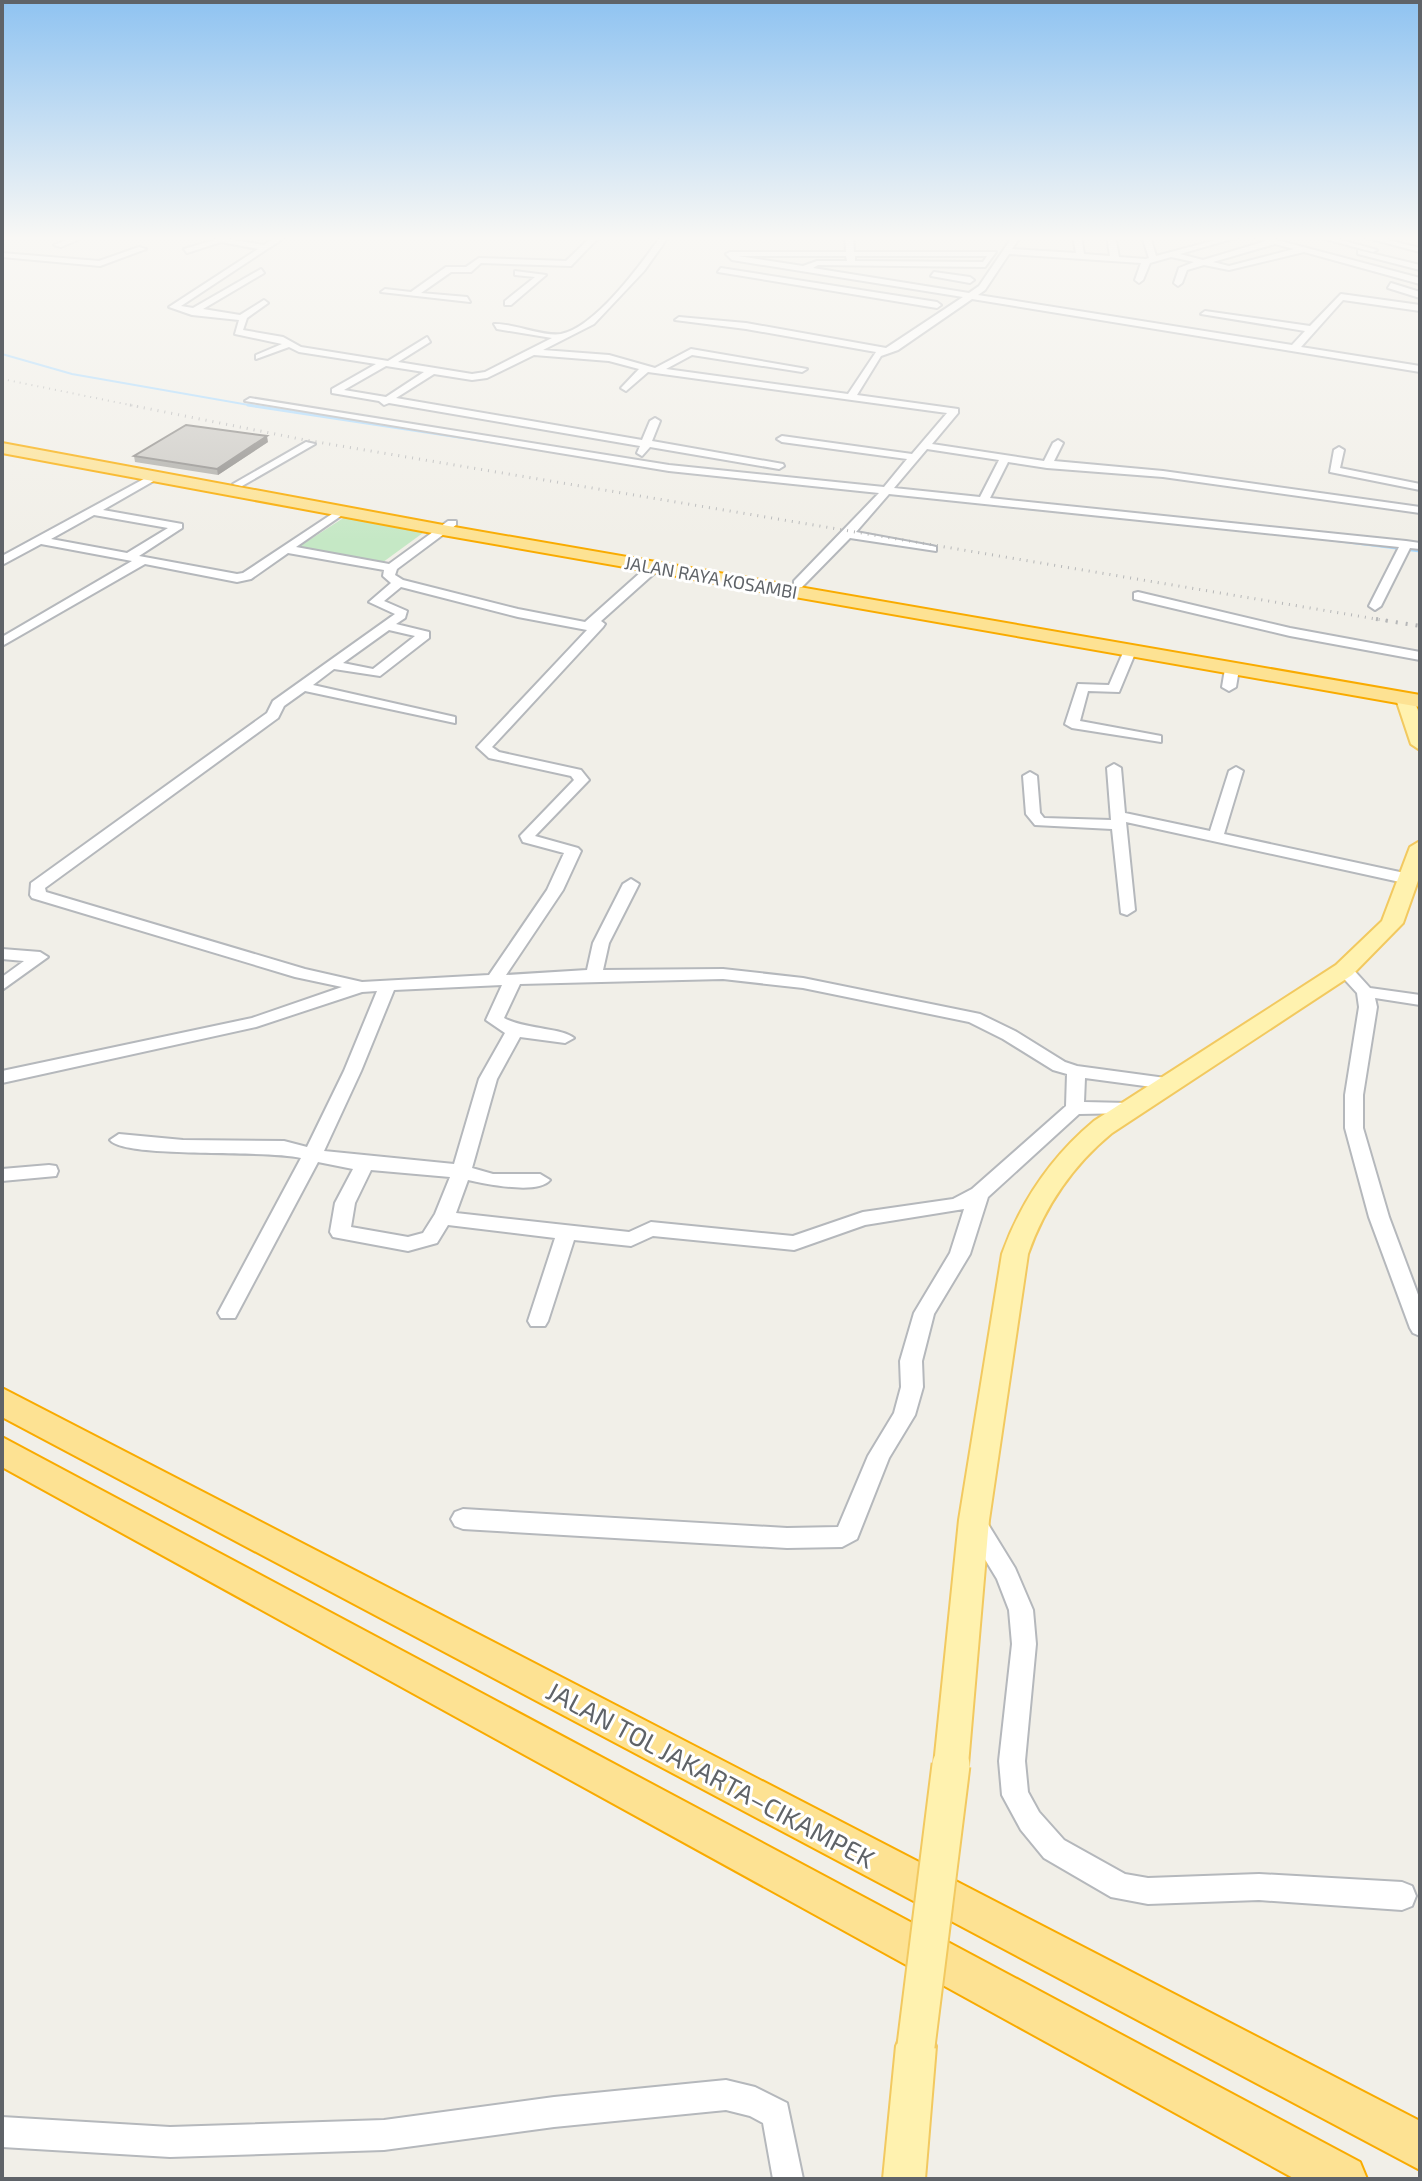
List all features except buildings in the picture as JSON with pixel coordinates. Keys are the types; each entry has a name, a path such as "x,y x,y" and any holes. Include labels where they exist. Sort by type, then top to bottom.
{"highway":[{"name":"JALAN RAYA KOSAMBI","path":"2,441 149,474 238,484 654,567 1130,651 1231,678 1415,697"},
{"name":"JALAN RAYA KOSAMBI","path":"2,448 341,511 798,584 1415,697"},
{"name":"JALAN TOL JAKARTA–CIKAMPEK","path":"2,1401 1420,2146"},
{"path":"2,1451 1343,2179"}],"main road":[{"path":"1415,697 1420,744"},
{"path":"904,2179 916,2046 951,1765 974,1520 1008,1282 1021,1234 1046,1189 1084,1143 1167,1083 1344,970 1392,923 1419,853"}],"street":[{"path":"273,338 287,345 386,364 482,377 559,338"},
{"path":"813,338 888,351"},
{"path":"851,397 875,358 907,338"},
{"path":"1225,338 1420,369"},
{"path":"1294,349 1304,338"},
{"path":"297,409 427,340"},
{"path":"259,357 287,345"},
{"path":"534,352 609,358 651,370 955,412 847,534 798,584"},
{"path":"626,388 651,370 691,352 802,369"},
{"path":"354,422 432,371"},
{"path":"335,391 779,466"},
{"path":"250,401 354,422 664,471 1404,548 1420,546"},
{"path":"644,467 645,442 655,421"},
{"path":"782,439 913,457"},
{"path":"1027,479 1058,443"},
{"path":"238,484 310,444"},
{"path":"926,446 1041,464 1163,474 1420,510"},
{"path":"1339,450 1334,470 1420,487"},
{"path":"984,500 1005,458"},
{"path":"2,561 92,511 149,474"},
{"path":"881,494 984,500 1404,548 1420,555"},
{"path":"92,511 178,526 127,558"},
{"path":"40,540 237,578 247,576 341,511"},
{"path":"447,526 391,568 389,576 399,583 496,604 518,613 588,626 654,567"},
{"path":"847,534 932,549"},
{"path":"2,547 20,551"},
{"path":"1375,606 1404,548"},
{"path":"286,549 391,568"},
{"path":"2,642 141,561"},
{"path":"399,583 375,600 377,604 402,612 388,626 302,686 274,708 273,715 37,886 38,895 301,973 362,987 594,975 751,976 937,1008 974,1018 1009,1035 1059,1066 1167,1083"},
{"path":"1138,596 1290,632 1420,656"},
{"path":"494,980 555,890 573,851 528,839 527,836 582,780 576,773 494,755 484,747 599,624"},
{"path":"331,665 375,673 425,635 388,626"},
{"path":"1130,651 1114,689 1083,687 1072,724 1156,739"},
{"path":"302,686 450,720"},
{"path":"1114,768 1127,910"},
{"path":"1216,836 1236,771"},
{"path":"1030,776 1033,814 1040,822 1121,820 1216,836 1409,879"},
{"path":"594,975 601,943 631,884"},
{"path":"2,954 40,957 2,985"},
{"path":"1344,970 1365,992 1420,1000"},
{"path":"513,980 495,1020 515,1031 565,1038"},
{"path":"2,1077 256,1022 362,987"},
{"path":"228,1313 284,1216 310,1157 361,1059 387,988"},
{"path":"1365,992 1368,1027 1354,1095 1354,1128 1379,1217 1420,1328"},
{"path":"364,1165 345,1203 338,1227 342,1234 413,1244 430,1238 444,1218 481,1100 506,1041 515,1031"},
{"path":"1075,1108 1076,1071"},
{"path":"444,1218 631,1239 651,1229 794,1243 863,1219 935,1210 979,1194 1075,1108 1128,1109"},
{"path":"119,1140 183,1146 284,1147 310,1157 364,1165 461,1171 493,1180 540,1180"},
{"path":"2,1175 49,1171"},
{"path":"463,1519 787,1538 842,1537 849,1532 879,1456 904,1415 912,1387 911,1361 924,1313 960,1254 979,1194"},
{"path":"538,1321 567,1231"},
{"path":"974,1520 1007,1575 1021,1610 1024,1644 1012,1761 1015,1795 1030,1821 1054,1849 1121,1887 1148,1891 1259,1887 1402,1896"},
{"path":"2,2132 170,2142 384,2135 554,2112 726,2095 755,2102 776,2114 788,2179"}],"green space":[{"path":"348,515 427,530 379,565 297,548"}],"waterway":[{"path":"2,354 72,374 252,406"},
{"path":"248,405 252,406"},
{"path":"252,406 671,469 1032,509"},
{"path":"252,406 260,407"},
{"path":"1317,538 1420,551"}],"railway":[{"path":"2,379 140,407"},
{"path":"130,405 140,407"},
{"path":"140,407 305,440 1377,619"},
{"path":"1377,619 1420,626"},
{"path":"1377,619 1388,621"}]}
